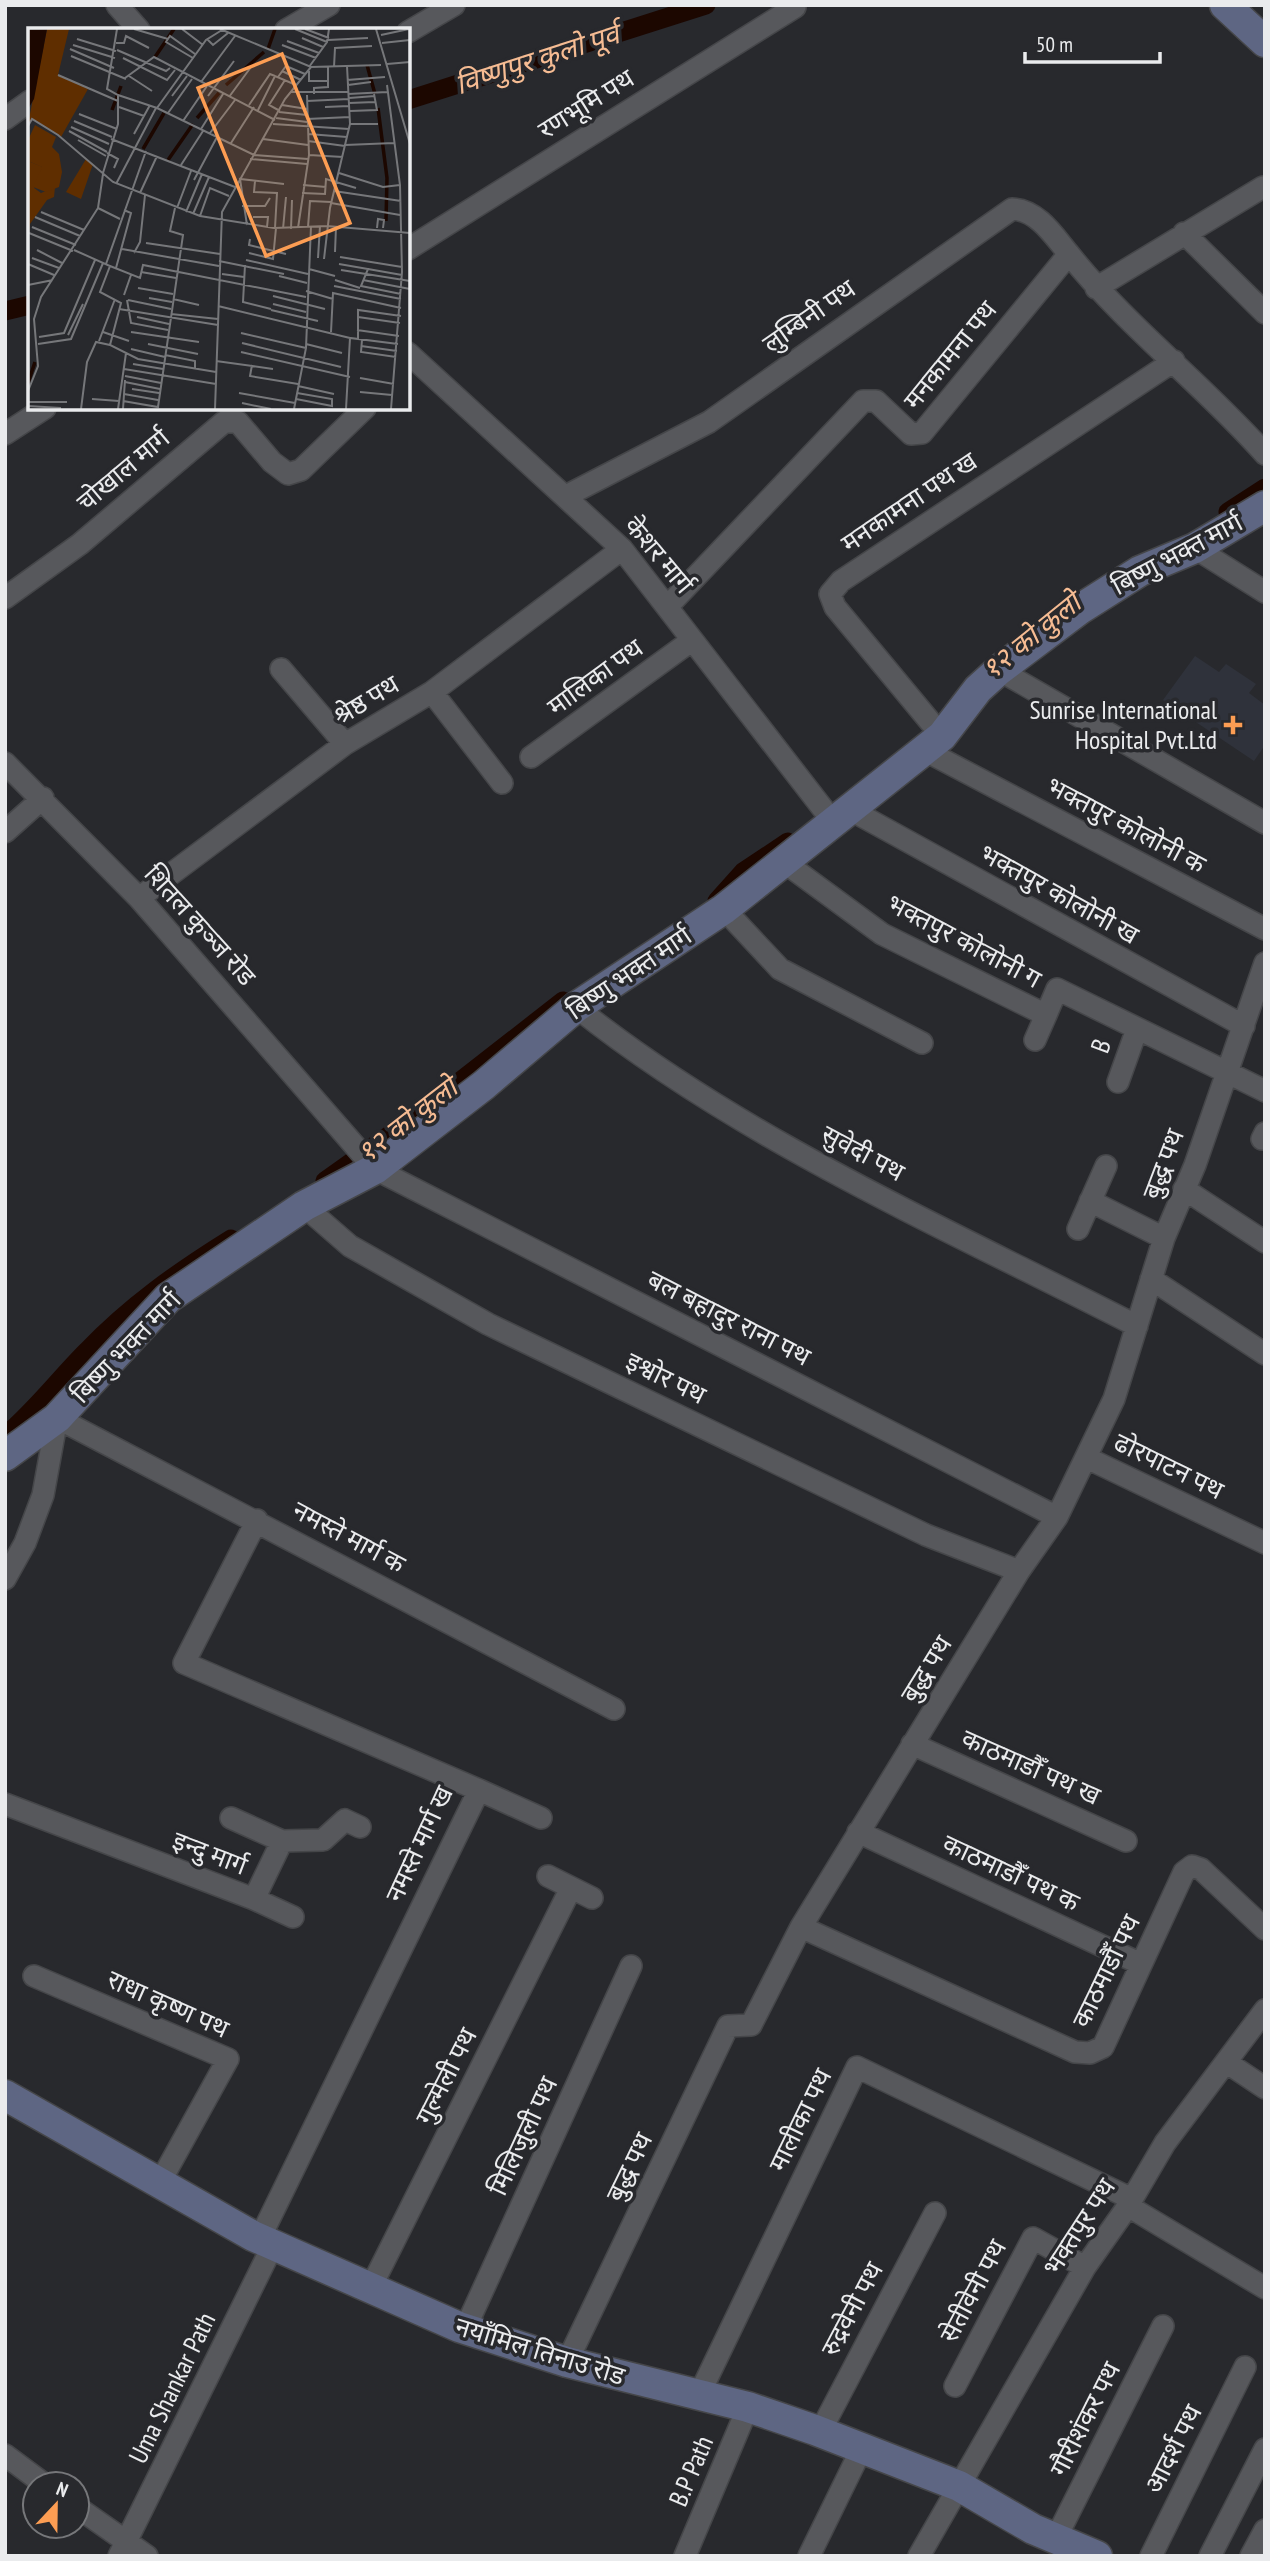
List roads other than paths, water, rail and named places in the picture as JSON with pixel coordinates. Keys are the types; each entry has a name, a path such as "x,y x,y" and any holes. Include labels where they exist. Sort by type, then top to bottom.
{"street":[{"path":"117,5 133,28"},
{"path":"289,28 329,5"},
{"path":"410,31 454,5"},
{"path":"1225,5 1265,42"},
{"name":"रणभूमि पथ","path":"410,248 795,7"},
{"path":"5,119 28,102"},
{"path":"1096,288 1184,233 1264,188"},
{"name":"लुम्बिनी पथ","path":"566,496 709,422 1012,209 1023,209 1040,220 1069,254"},
{"path":"1184,233 1265,313"},
{"path":"1069,254 1096,288 1231,416 1265,454"},
{"name":"मनकामना पथ","path":"667,607 863,401 876,401 911,434 922,433 1069,254"},
{"name":"केशर मार्ग","path":"410,360 566,496 622,549 691,641 834,815"},
{"name":"मनकामना पथ ख","path":"935,740 907,695 835,607 830,594 841,581 1174,361"},
{"path":"5,434 42,410"},
{"name":"चोखाल मार्ग","path":"5,598 80,544 224,422 238,422 272,462 288,474 301,470 363,410"},
{"name":"बिष्णु भक्त मार्ग","path":"5,1456 57,1418 168,1298 304,1206 375,1168 484,1084 576,1007 724,909 784,862 834,815 935,740 978,689 999,670 1080,609 1140,571 1195,548 1265,506"},
{"path":"1195,548 1265,592"},
{"name":"श्रेष्ठ पथ","path":"139,898 345,744 432,692 622,549"},
{"name":"मालिका पथ","path":"531,757 691,641"},
{"path":"281,669 345,744"},
{"path":"999,670 1265,824"},
{"path":"432,692 502,783"},
{"name":"भक्तपुर कोलोनी क","path":"935,740 1265,929"},
{"name":"शितल कुञ्ज रोड","path":"5,763 43,798 139,898 375,1168"},
{"path":"5,832 43,798"},
{"name":"भक्तपुर कोलोनी ख","path":"834,815 1244,1026"},
{"name":"भक्तपुर कोलोनी ग","path":"784,862 882,933 1046,1015 1057,989 1265,1091"},
{"path":"724,909 780,969 922,1043"},
{"name":"बुद्ध पथ","path":"567,2362 728,2026 751,2025 802,1927 858,1832 1019,1572 1057,1517 1087,1458 1114,1399 1164,1238 1262,977"},
{"name":"सुवेदी पथ","path":"576,1007 636,1055 809,1158 1138,1326"},
{"path":"1035,1040 1046,1015"},
{"name":"B","path":"1118,1082 1137,1028"},
{"path":"1078,1229 1106,1166"},
{"name":"बल बहादुर राना पथ","path":"375,1168 1057,1517"},
{"path":"1184,1189 1265,1242"},
{"path":"1090,1201 1164,1238"},
{"name":"इश्वोर पथ","path":"304,1206 350,1246 488,1324 926,1535 1019,1572"},
{"path":"1151,1279 1265,1354"},
{"path":"5,1579 25,1543 43,1495 57,1418"},
{"name":"नमस्ते मार्ग क","path":"57,1418 257,1520 614,1709"},
{"name":"ढोरपाटन पथ","path":"1087,1458 1265,1543"},
{"name":"नमस्ते मार्ग ख","path":"257,1520 184,1663 479,1790 267,2241"},
{"name":"काठमाडौँ पथ ख","path":"912,1744 1126,1841"},
{"path":"479,1790 541,1818"},
{"name":"इन्दु मार्ग","path":"5,1804 254,1899 282,1841 323,1839 345,1820 360,1827"},
{"path":"231,1818 282,1841"},
{"name":"काठमाडौँ पथ क","path":"858,1832 1141,1964"},
{"name":"काठमाडौँ पथ","path":"802,1927 1075,2052 1090,2053 1103,2046 1184,1872 1192,1866 1201,1869 1265,1929"},
{"path":"548,1876 592,1898"},
{"name":"गुल्मेली पथ","path":"370,2289 571,1888"},
{"path":"254,1899 293,1917"},
{"name":"मिलिजुली पथ","path":"466,2329 631,1966"},
{"name":"राधा कृष्ण पथ","path":"34,1976 228,2059 159,2184"},
{"name":"भक्तपुर पथ","path":"919,2556 1085,2267 1130,2202 1165,2143 1265,2010"},
{"path":"1226,2062 1265,2088"},
{"name":"मालीका पथ","path":"698,2397 857,2067 1130,2202"},
{"name":"नयाँमिल तिनाउ रोड","path":"5,2095 159,2184 267,2241 370,2289 466,2329 567,2362 698,2397 748,2407 820,2432 959,2486 1063,2545 1097,2556"},
{"path":"1130,2202 1265,2288"},
{"name":"रुद्रवेनी पथ","path":"820,2432 935,2213"},
{"name":"सेतीवेनी पथ","path":"955,2386 1033,2238 1085,2267"},
{"name":"Uma Shankar Path","path":"122,2549 267,2241"},
{"name":"गौरीशंकर पथ","path":"1063,2545 1163,2326"},
{"name":"आदर्श पथ","path":"1151,2556 1245,2367"},
{"name":"B.P Path","path":"685,2556 748,2407"},
{"path":"810,2556 862,2448"},
{"path":"1210,2556 1265,2449"},
{"path":"5,2455 25,2470"},
{"path":"91,2520 122,2549 147,2556"},
{"path":"1251,2556 1265,2530"}],"waterway":[{"name":"विष्णुपुर कुलो पूर्व","path":"410,99 706,5"},
{"name":"विष्णुपुर कुलो पूर्व","path":"5,311 28,305"},
{"name":"१२ को कुलो","path":"1228,512 1265,488"},
{"name":"१२ को कुलो","path":"717,901 743,872 788,842"},
{"name":"१२ को कुलो","path":"325,1181 408,1122 563,1001"},
{"name":"१२ को कुलो","path":"5,1436 103,1335 137,1304 231,1239"}],"place":[{"name":"Sunrise International Hospital Pvt.Ltd","path":"1233,725"}]}
